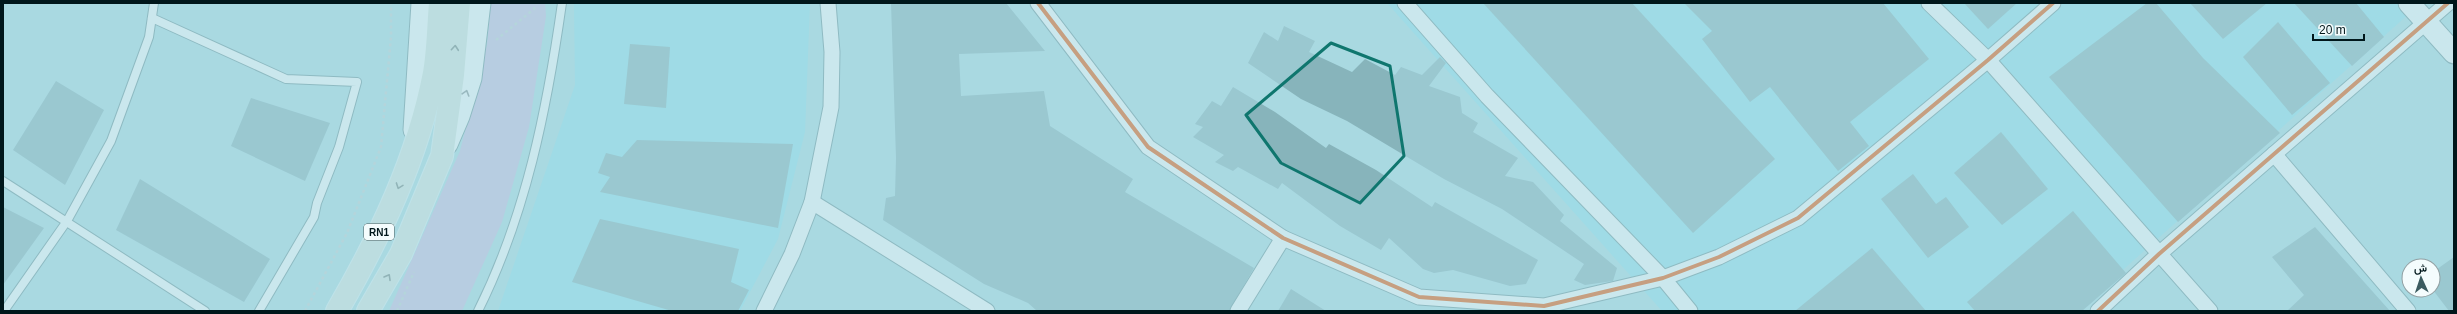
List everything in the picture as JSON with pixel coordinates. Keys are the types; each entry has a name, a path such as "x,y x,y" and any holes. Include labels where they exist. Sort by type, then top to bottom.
{"highway":[{"name":"RN1","path":"338,311 379,234 396,196 426,108 434,71 440,3"},
{"name":"RN1","path":"368,311 402,254 442,156 453,75 459,3"}],"street":[{"path":"412,149 422,3"},
{"path":"442,156 459,116 471,78 480,3"},
{"path":"764,311 792,254 812,202 830,107 832,52 828,3"},
{"path":"1038,3 1148,147 1283,238 1419,297 1544,308 1663,278 1719,257 1798,218 1988,60 2053,3"},
{"path":"1405,3 1487,96 1663,278 1690,311"},
{"path":"1929,3 1988,60 2210,311"},
{"path":"2409,3 2454,53"},
{"path":"2098,311 2159,254 2448,3"},
{"path":"2274,154 2408,311"},
{"path":"812,202 987,311"},
{"path":"1238,311 1283,238"}],"lane":[{"path":"4,311 67,221 111,141 149,37 154,3"},
{"path":"478,311 496,274 538,141 552,76 562,3"},
{"path":"152,18 286,79 356,82 339,147 317,203 314,218 259,311"},
{"path":"3,181 205,311"}],"path":[{"path":"305,311 347,233 381,148 391,36 391,3"}],"highlighted area":[{"path":"1331,43 1390,66 1404,156 1360,203 1281,163 1246,115"}],"shaded area":[{"path":"491,3 545,3 546,16 529,127 502,222 462,311 389,311 460,151 487,44"},
{"path":"574,3 810,3 805,132 778,239 740,311 498,311 575,85"},
{"path":"1387,3 2421,3 2077,311 1662,311"}],"building":[{"path":"891,3 1006,3 1045,51 959,54 961,96 1044,91 1050,126 1133,179 1125,192 1254,268 1229,311 1037,311 1028,303 984,284 883,220 886,198 895,196 896,158"},
{"path":"1483,3 1632,3 1775,159 1693,233"},
{"path":"1684,3 1883,3 1929,59 1850,122 1869,146 1838,171 1770,87 1750,102 1702,39 1712,31"},
{"path":"1964,3 2017,3 1988,29"},
{"path":"2147,3 2156,3 2203,58 2280,133 2178,222 2049,77"},
{"path":"2190,3 2267,3 2223,39"},
{"path":"2294,3 2356,3 2384,37 2352,66"},
{"path":"2278,22 2330,83 2292,115 2243,57"},
{"path":"1284,26 1315,41 1309,52 1352,72 1365,59 1395,75 1401,67 1422,75 1440,57 1446,63 1429,86 1460,97 1462,113 1478,123 1473,132 1518,158 1505,176 1533,182 1564,215 1560,221 1617,268 1613,281 1585,285 1574,280 1584,264 1502,209 1444,179 1347,121 1301,99 1248,63 1264,32 1278,41"},
{"path":"630,44 670,47 666,108 624,104"},
{"path":"56,81 104,110 65,185 13,150"},
{"path":"1233,87 1275,112 1326,148 1329,144 1376,170 1432,207 1435,202 1538,260 1526,284 1510,286 1453,270 1434,273 1423,269 1389,238 1381,250 1340,226 1282,183 1278,189 1238,167 1233,171 1215,162 1224,155 1193,137 1203,127 1195,124 1212,101 1221,106"},
{"path":"251,98 330,123 305,181 231,146"},
{"path":"2001,132 2048,189 2002,225 1954,173"},
{"path":"637,140 793,144 778,228 600,192 610,177 598,173 606,153 622,157"},
{"path":"1913,174 1936,204 1946,197 1969,227 1928,258 1881,199"},
{"path":"140,179 270,259 244,302 116,230"},
{"path":"3,207 44,228 3,285"},
{"path":"2073,211 2126,273 2082,311 1975,311 1967,302"},
{"path":"600,219 739,249 731,282 749,290 738,311 672,311 572,282"},
{"path":"2315,227 2390,311 2287,311 2304,295 2272,257"},
{"path":"1872,248 1926,311 1795,311"},
{"path":"2454,257 2454,311 2449,311 2439,298 2441,298 2441,266"},
{"path":"1291,289 1326,311 1278,311"}],"cycle path":[{"path":"1038,3 1148,147 1283,238 1419,297 1544,306 1663,278 1719,257 1798,218 1988,60 2053,3"},
{"path":"2098,311 2159,254 2448,3"}]}
